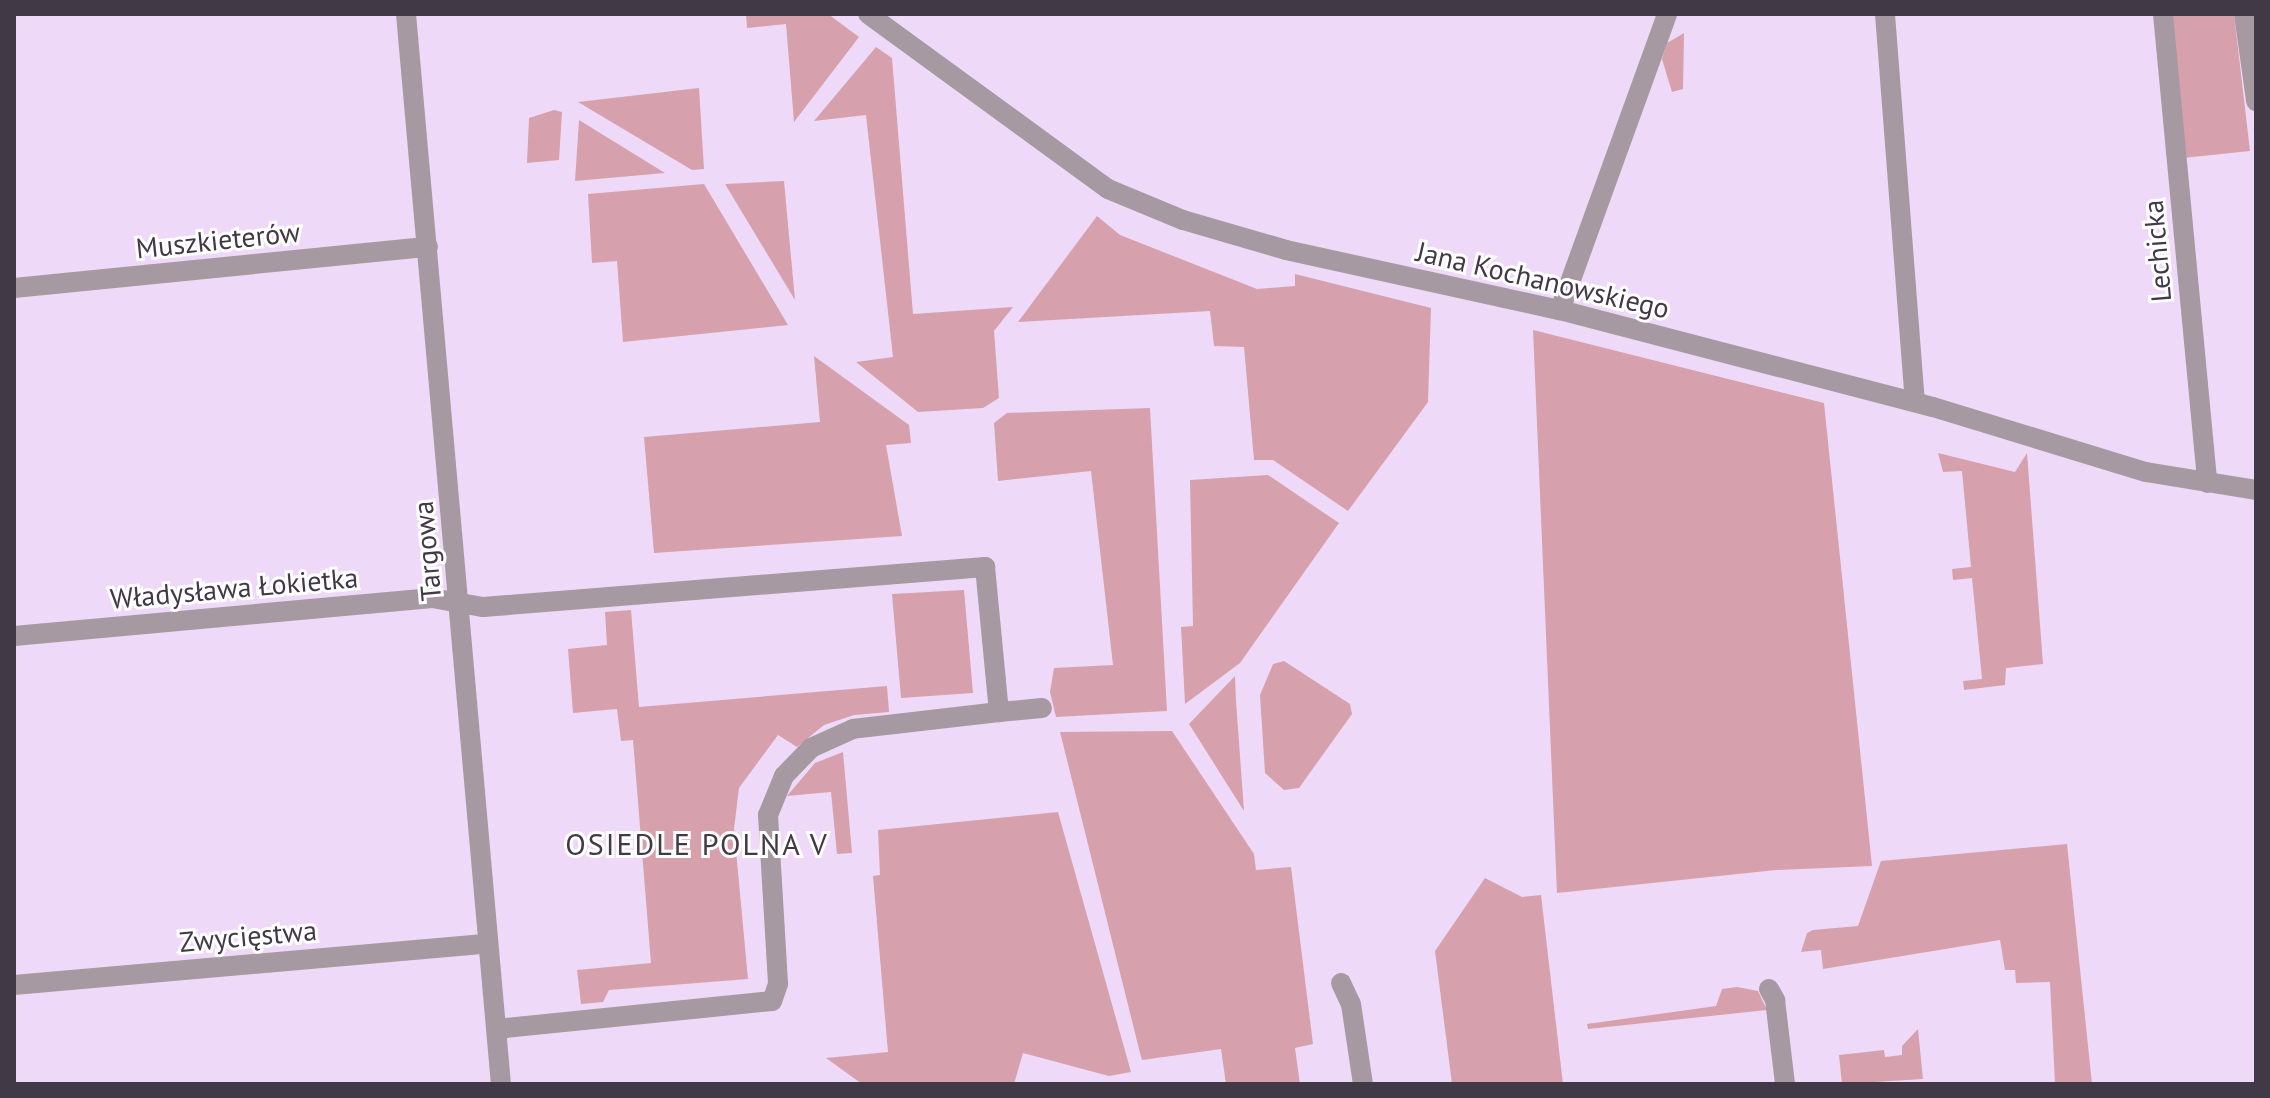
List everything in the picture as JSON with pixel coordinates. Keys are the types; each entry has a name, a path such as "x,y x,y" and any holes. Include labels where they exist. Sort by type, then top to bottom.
{"street":[{"name":"Targowa","path":"406,14 501,1084"},
{"name":"Jana Kochanowskiego","path":"868,14 1120,194 1183,220 1286,250 1560,310 1915,402 2146,472 2256,490"},
{"path":"1885,14 1915,402"},
{"name":"Lechicka","path":"2163,14 2207,483"},
{"path":"2244,14 2256,101"},
{"path":"1560,310 1662,15"},
{"name":"Muszkieterów","path":"14,288 428,247"},
{"name":"Władysława Łokietka","path":"14,636 432,598 483,607 985,567 999,712"},
{"path":"496,1029 769,1003 778,984 768,815 784,776 811,748 853,729 1042,708"},
{"name":"Zwycięstwa","path":"14,985 487,944"},
{"path":"1341,983 1351,1004 1363,1084"},
{"path":"1769,989 1775,1000 1785,1084"}],"shaded area":[{"path":"746,14 828,14 859,37 794,122 786,24 747,28"},
{"path":"2169,14 2234,14 2250,151 2183,158"},
{"path":"1684,33 1683,89 1672,92 1662,59 1667,43"},
{"path":"876,47 892,58 913,314 1013,307 994,331 999,398 983,408 918,412 856,362 893,357 866,115 814,121"},
{"path":"699,88 704,169 692,170 578,102"},
{"path":"554,110 562,112 559,160 527,163 529,118"},
{"path":"579,120 665,173 575,181"},
{"path":"784,181 795,300 725,184"},
{"path":"704,184 788,325 623,342 617,261 592,263 588,194"},
{"path":"1097,216 1120,235 1257,289 1295,286 1295,274 1431,308 1428,402 1348,511 1273,460 1254,460 1244,347 1214,346 1210,311 1018,322"},
{"path":"1533,330 1824,403 1872,866 1776,870 1557,893"},
{"path":"814,356 909,425 911,443 886,445 902,536 654,553 644,437 820,422"},
{"path":"1150,408 1167,711 1056,717 1050,692 1054,668 1113,665 1091,471 998,481 994,423 1007,413"},
{"path":"1938,453 2015,472 2027,453 2043,664 2006,668 2005,685 1964,690 1963,681 1982,679 1972,578 1953,580 1952,569 1971,567 1962,471 1943,472"},
{"path":"1268,475 1339,523 1240,663 1185,704 1181,627 1193,626 1190,480"},
{"path":"964,590 973,693 901,698 892,594"},
{"path":"631,610 639,707 887,686 889,712 854,715 824,725 797,747 778,735 739,788 734,829 748,979 609,990 603,1002 581,1004 577,970 651,963 633,740 621,741 617,709 573,713 568,649 607,645 605,612"},
{"path":"1284,661 1350,704 1352,714 1299,788 1284,790 1265,773 1260,695 1273,664"},
{"path":"1235,676 1236,701 1244,811 1189,724"},
{"path":"1172,731 1254,854 1256,870 1291,867 1313,1044 1295,1048 1300,1084 1226,1084 1221,1049 1142,1060 1060,732"},
{"path":"843,752 852,853 837,854 831,792 787,796 815,763"},
{"path":"1058,812 1131,1072 1109,1076 1023,1053 1014,1084 862,1084 826,1058 888,1052 873,876 880,875 878,830"},
{"path":"2067,844 2092,1084 2055,1084 2050,982 2016,983 2015,970 2005,970 2000,940 1823,969 1821,950 1801,952 1807,933 1813,930 1858,926 1881,861"},
{"path":"1485,878 1522,897 1541,895 1563,1084 1452,1084 1435,951"},
{"path":"1737,987 1758,991 1767,1010 1588,1029 1587,1024 1716,1006 1722,989"},
{"path":"1918,1029 1923,1079 1842,1084 1839,1055 1884,1050 1885,1057 1902,1055 1902,1046"}],"district":[{"name":"OSIEDLE POLNA V","path":"697,844"}]}
